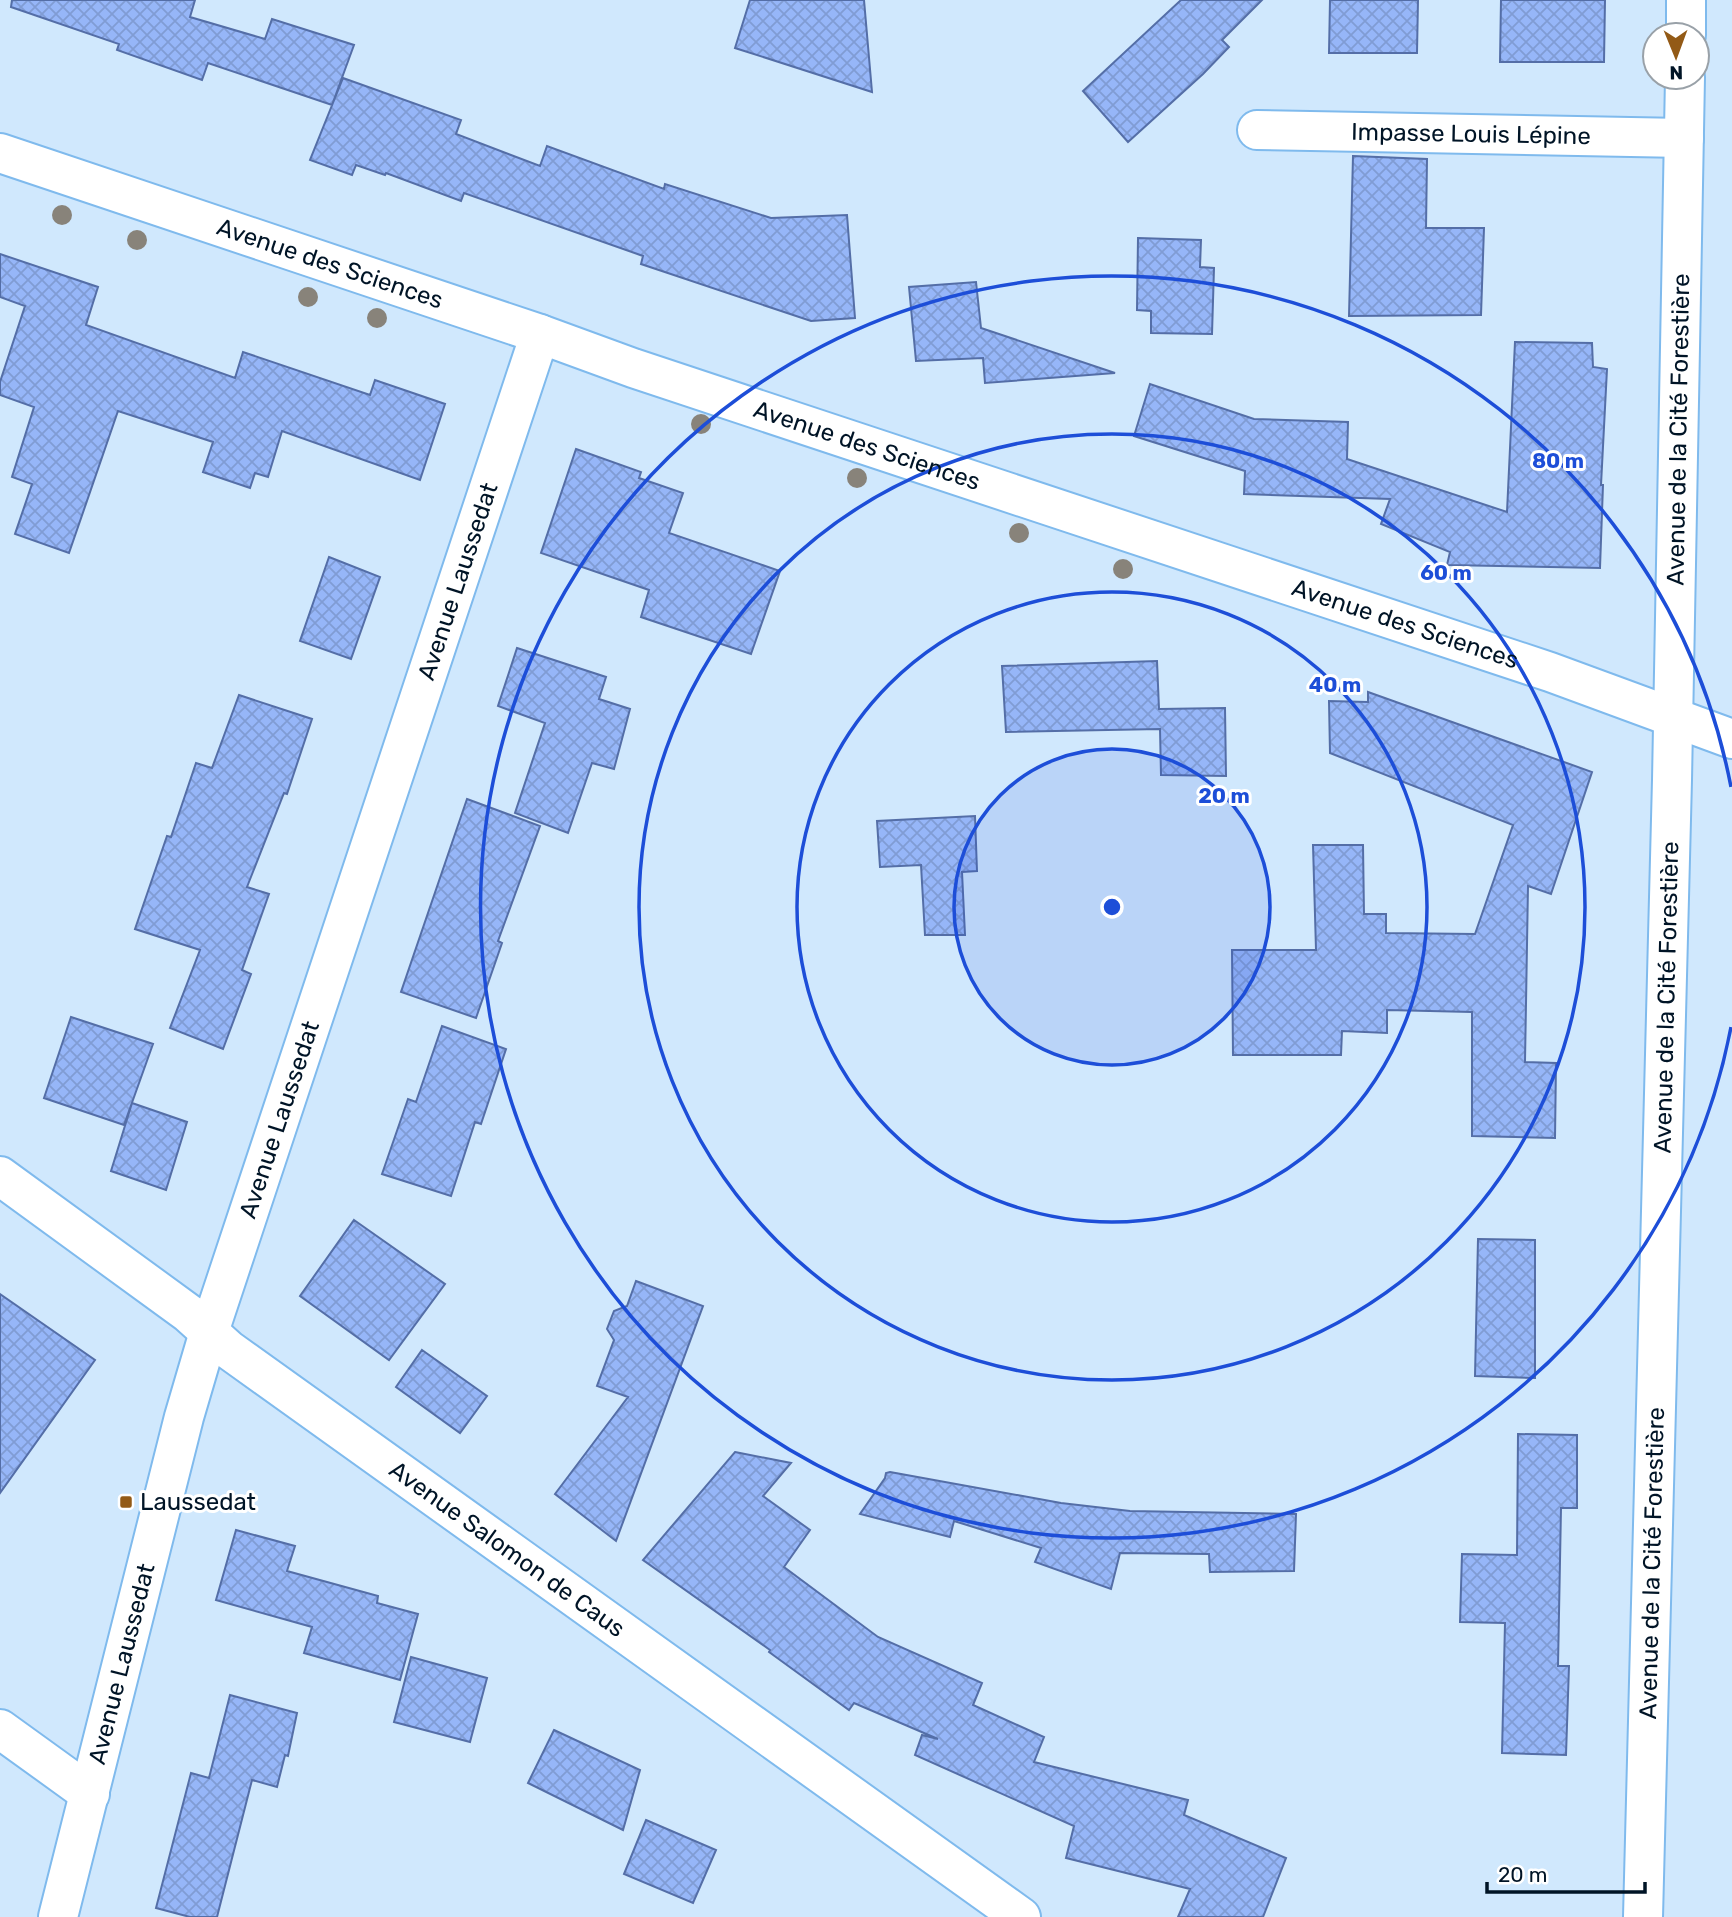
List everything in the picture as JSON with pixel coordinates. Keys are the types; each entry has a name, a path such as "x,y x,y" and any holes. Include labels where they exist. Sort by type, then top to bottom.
{"street":[{"path":"1686,0 1686,21"},
{"name":"Avenue de la Cité Forestière","path":"1643,1917 1685,91"},
{"name":"Impasse Louis Lépine","path":"1257,130 1684,138"},
{"name":"Avenue des Sciences","path":"0,153 646,372 1549,672 1732,739"},
{"name":"Avenue Laussedat","path":"58,1917 184,1417 209,1332 540,334"},
{"name":"Avenue Salomon de Caus","path":"0,1176 188,1313 240,1358 1021,1917"},
{"path":"0,1729 90,1794"}],"building":[{"path":"12,0 195,0 190,17 265,39 272,19 354,45 332,105 208,63 202,80 117,50 119,44 11,7"},
{"path":"750,0 864,0 872,92 735,48"},
{"path":"1181,0 1262,0 1222,40 1229,47 1128,142 1083,91"},
{"path":"1330,0 1418,0 1417,53 1329,53"},
{"path":"1501,0 1605,0 1604,62 1500,62"},
{"path":"343,78 461,120 456,134 540,166 547,146 664,189 665,184 771,218 847,215 855,318 811,321 641,264 643,256 464,193 461,201 386,173 385,175 356,165 352,175 310,160"},
{"path":"1353,156 1427,159 1426,228 1484,228 1481,315 1349,316"},
{"path":"1138,238 1201,240 1200,267 1214,268 1212,334 1151,333 1151,311 1137,310"},
{"path":"0,254 98,287 86,325 235,378 243,352 370,395 375,380 445,404 420,480 282,431 268,477 255,473 250,488 203,472 213,442 118,411 69,553 15,534 32,484 12,477 34,407 0,395 0,382 25,306 0,297"},
{"path":"976,282 981,328 1115,373 985,383 983,358 916,361 909,287"},
{"path":"1515,342 1592,343 1593,367 1607,369 1600,568 1447,565 1450,552 1381,524 1390,499 1244,494 1245,471 1134,436 1150,384 1254,419 1348,422 1347,459 1507,512"},
{"path":"576,449 641,472 639,478 683,493 669,533 780,571 751,654 641,617 649,590 541,553"},
{"path":"329,557 380,577 351,659 300,641"},
{"path":"517,648 606,677 599,699 630,709 614,769 592,763 568,833 515,813 545,723 498,706"},
{"path":"1157,661 1159,709 1225,708 1226,776 1161,775 1160,729 1006,732 1002,666"},
{"path":"1368,692 1592,772 1551,894 1528,886 1525,1062 1556,1063 1555,1138 1472,1136 1472,1012 1387,1010 1387,1033 1342,1031 1341,1055 1233,1055 1232,950 1316,950 1313,845 1363,845 1364,914 1386,914 1386,933 1475,934 1513,825 1330,753 1329,701 1368,702"},
{"path":"239,695 312,719 287,794 284,793 247,887 269,894 242,970 251,974 223,1049 170,1028 200,950 135,929 196,763 212,768"},
{"path":"467,799 540,826 498,941 502,943 476,1018 401,992"},
{"path":"975,816 977,871 962,872 965,935 925,935 921,865 880,867 877,821"},
{"path":"71,1017 153,1044 124,1125 44,1098"},
{"path":"442,1026 506,1049 481,1124 475,1122 451,1196 382,1174 408,1099 416,1102"},
{"path":"132,1103 187,1122 166,1190 111,1171"},
{"path":"354,1220 445,1284 389,1360 300,1296"},
{"path":"1478,1239 1535,1240 1535,1378 1475,1376"},
{"path":"636,1281 703,1306 616,1541 555,1494 628,1397 597,1386 614,1340 607,1329 614,1311 627,1306"},
{"path":"0,1294 95,1360 0,1493"},
{"path":"422,1350 487,1396 460,1433 396,1387"},
{"path":"1518,1434 1577,1435 1577,1508 1561,1508 1558,1666 1569,1666 1566,1755 1502,1753 1505,1623 1460,1622 1462,1554 1517,1555"},
{"path":"735,1452 791,1463 763,1496 810,1530 784,1567 878,1637 982,1683 973,1705 1044,1737 1034,1762 1188,1800 1184,1815 1286,1858 1263,1917 1178,1917 1190,1889 1066,1858 1074,1826 915,1755 922,1735 938,1739 854,1703 849,1710 643,1560"},
{"path":"886,1473 1061,1503 1130,1511 1296,1514 1294,1571 1210,1572 1209,1554 1120,1553 1111,1589 1035,1562 1041,1548 954,1521 950,1537 860,1514"},
{"path":"236,1530 295,1546 287,1571 378,1596 377,1603 418,1614 400,1680 304,1653 312,1627 216,1600"},
{"path":"411,1657 487,1678 470,1742 394,1722"},
{"path":"230,1695 297,1713 288,1756 285,1755 277,1787 252,1780 217,1917 190,1917 156,1908 191,1773 209,1778"},
{"path":"554,1730 640,1770 623,1830 528,1783"},
{"path":"646,1820 716,1850 693,1903 624,1874"}],"place":[{"name":"Laussedat","path":"126,1502"}]}
